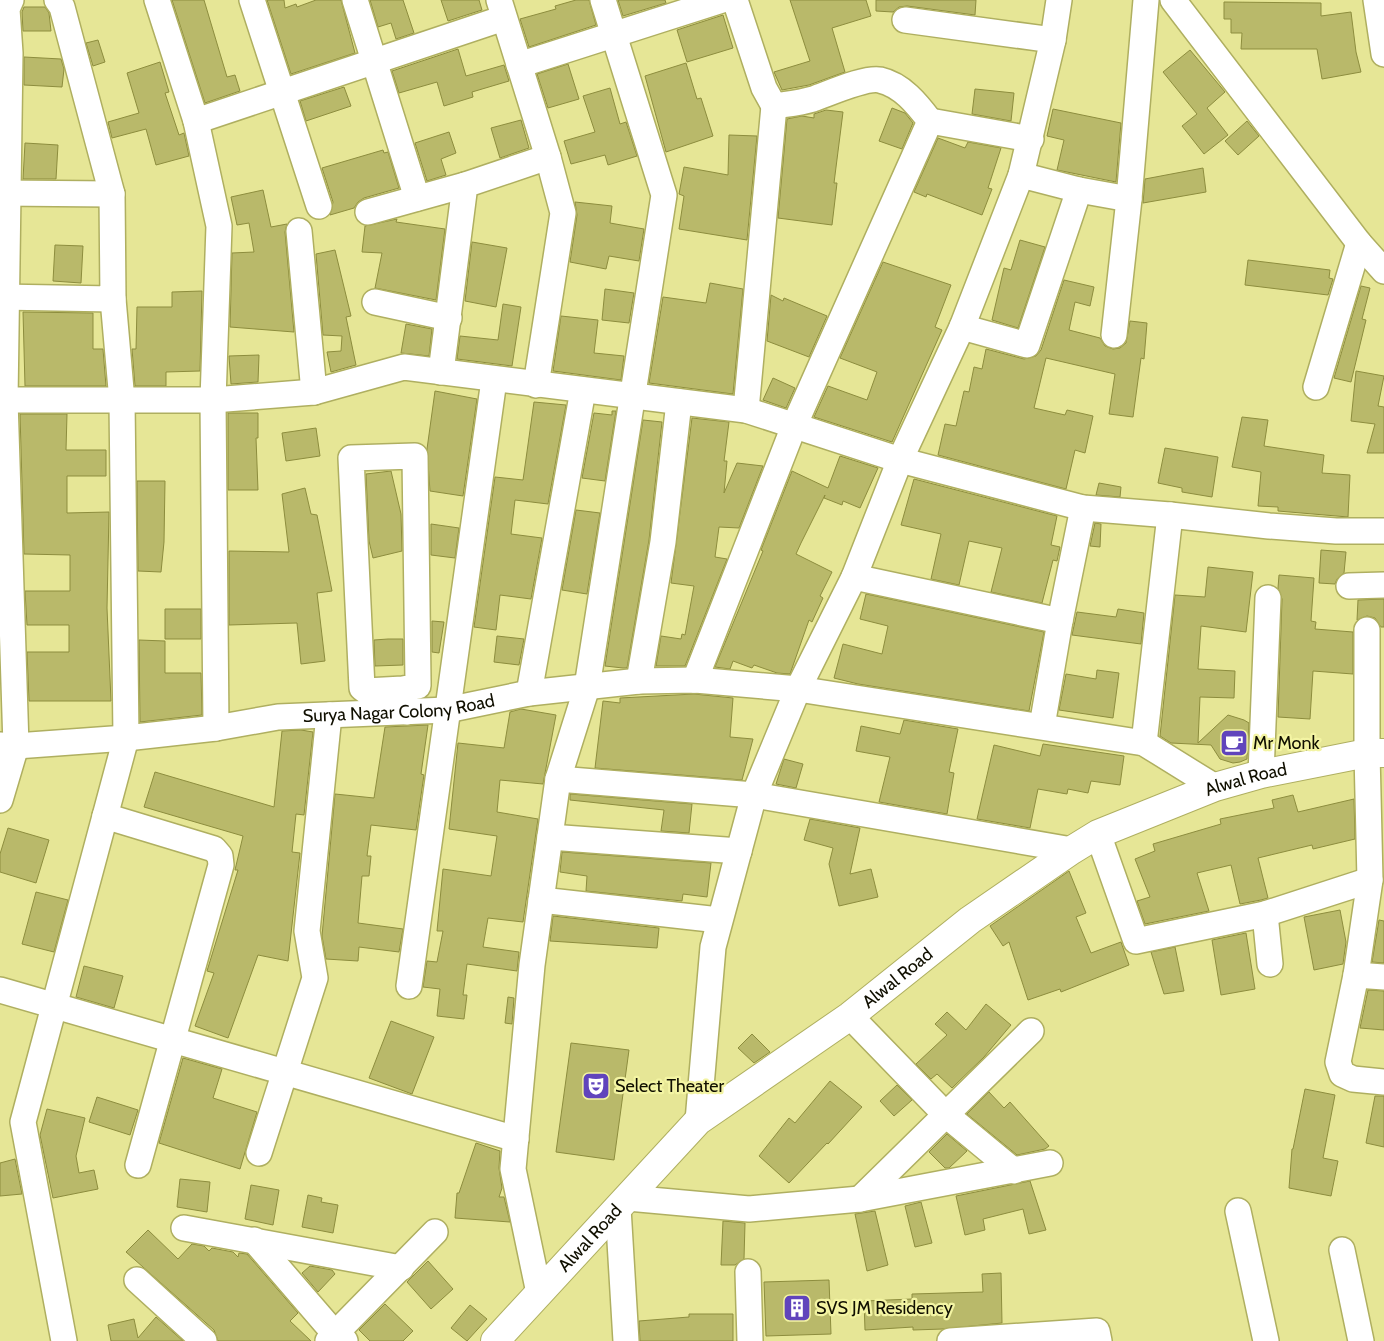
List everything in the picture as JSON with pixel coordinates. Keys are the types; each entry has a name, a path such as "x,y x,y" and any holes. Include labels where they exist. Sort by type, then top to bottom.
{"main road":[{"name":"Alwal Road","path":"495,1341 698,1121 850,1016 970,920 1072,850 1098,834 1215,787 1261,774 1375,753"}],"street":[{"path":"0,800 8,745 3,400 4,193 10,53 7,9 11,0"},
{"path":"57,0 62,7 112,194 113,299 122,402 126,738 23,1122 64,1341"},
{"path":"157,0 196,121 219,226 212,400 216,728"},
{"path":"252,0 319,206"},
{"path":"354,0 417,198"},
{"path":"539,1293 513,1169 532,965 558,779 587,687 664,195 603,0"},
{"path":"519,65 615,36 722,0"},
{"path":"735,0 764,88 774,106 746,410"},
{"path":"698,1121 713,947 754,795 798,689 854,577 900,460 962,327 1021,174 1031,139 1053,40 1059,0"},
{"path":"1114,335 1129,199 1146,0"},
{"path":"1173,0 1359,243 1384,271"},
{"path":"1376,0 1383,42"},
{"path":"196,121 374,61 502,9 548,157 563,213 536,385"},
{"path":"905,20 1053,40"},
{"path":"774,106 811,100 848,86 878,79 899,88 918,105 930,121 1031,139"},
{"path":"695,680 794,426 930,121"},
{"path":"368,212 465,185 548,157"},
{"path":"1021,174 1079,190 1129,199"},
{"path":"440,372 449,318 465,185"},
{"path":"962,327 1028,345 1079,190"},
{"path":"4,193 112,194"},
{"path":"299,231 314,392"},
{"path":"1316,387 1359,243"},
{"path":"4,297 113,299"},
{"path":"375,302 449,318"},
{"path":"3,400 122,402 212,400 314,392 404,367 494,380 746,410 900,460 1083,508 1170,514 1279,527 1336,531 1384,531"},
{"path":"409,986 494,380"},
{"path":"529,693 583,390"},
{"path":"639,681 663,542 678,402"},
{"path":"415,456 417,464 418,686 405,700 362,688 351,458 415,456"},
{"path":"1042,726 1060,621 1083,508"},
{"path":"1170,514 1144,743 1215,787"},
{"path":"854,577 1060,621"},
{"path":"1349,586 1384,586"},
{"path":"1261,774 1268,598"},
{"path":"1367,630 1375,753 1377,856 1370,880 1356,975 1338,1062 1342,1074 1353,1079 1384,1082"},
{"name":"Surya Nagar Colony Road","path":"8,745 126,738 216,728 278,717 329,715 405,700 447,710 529,693 639,681 695,680 798,689 1144,743"},
{"path":"259,1153 315,978 307,931 329,715"},
{"path":"558,779 754,795 1072,850"},
{"path":"105,816 214,849 220,856 221,865 171,1039 138,1165"},
{"path":"1098,834 1136,941 1265,914 1370,880"},
{"path":"550,837 739,850"},
{"path":"541,900 719,920"},
{"path":"1265,914 1270,964"},
{"path":"1356,975 1384,978"},
{"path":"0,990 516,1139"},
{"path":"850,1016 945,1114 1014,1171"},
{"path":"860,1199 1031,1031"},
{"path":"626,1341 623,1203 749,1209 860,1199 1050,1163"},
{"path":"1238,1211 1266,1341"},
{"path":"184,1228 400,1268"},
{"path":"254,1240 336,1339 435,1232"},
{"path":"1342,1250 1361,1341"},
{"path":"748,1272 750,1341"},
{"path":"137,1280 204,1341"},
{"path":"950,1341 1097,1331 1099,1341"}],"building":[{"path":"172,0 204,0 227,77 235,75 240,91 205,103"},
{"path":"267,0 284,0 285,8 296,4 297,7 316,0 341,0 355,53 291,74"},
{"path":"370,0 403,0 414,33 396,39 391,23 378,27"},
{"path":"441,0 479,0 482,10 448,21"},
{"path":"576,0 589,0 596,25 529,47 520,19 556,9 555,6"},
{"path":"618,0 665,0 666,3 623,16"},
{"path":"790,0 866,0 871,16 832,28 845,72 809,85 782,90 774,72 810,61"},
{"path":"876,0 976,0 975,15 907,6 899,7 893,12 876,11"},
{"path":"1224,2 1321,3 1321,16 1351,12 1356,52 1361,72 1322,79 1317,49 1241,49 1242,33 1231,33 1231,19 1224,19"},
{"path":"24,7 45,7 49,13 51,31 23,31 22,12"},
{"path":"723,15 733,48 687,62 677,30"},
{"path":"98,40 105,62 93,66 86,43"},
{"path":"458,49 466,76 504,65 509,81 472,92 473,97 444,106 437,82 399,93 392,71"},
{"path":"1190,50 1225,92 1207,108 1228,135 1204,154 1182,126 1197,114 1163,72"},
{"path":"24,57 61,59 64,69 62,87 24,85"},
{"path":"160,62 169,92 165,93 179,135 184,133 189,156 156,165 146,129 112,138 108,122 139,113 127,73"},
{"path":"686,63 697,99 701,98 713,136 666,152 645,76"},
{"path":"568,64 579,99 548,108 537,74"},
{"path":"344,87 351,106 306,121 300,101"},
{"path":"610,88 620,124 626,122 637,156 608,165 605,155 571,164 564,141 595,132 583,96"},
{"path":"975,89 1014,93 1011,121 972,114"},
{"path":"892,108 905,113 913,123 902,149 879,141"},
{"path":"1053,109 1121,123 1116,182 1057,170 1064,140 1047,136"},
{"path":"826,110 843,112 834,183 837,183 832,225 778,218 787,119 802,116 814,118 814,114"},
{"path":"521,120 529,148 500,158 491,128"},
{"path":"1247,121 1259,136 1238,155 1225,141"},
{"path":"449,132 456,153 441,159 446,175 427,181 415,143"},
{"path":"729,135 757,136 747,240 679,229 684,196 679,194 684,167 728,175"},
{"path":"938,138 965,148 968,142 1001,148 988,188 992,189 982,215 927,194 926,197 914,192"},
{"path":"25,143 58,145 56,179 23,179"},
{"path":"383,150 384,153 388,152 399,188 364,198 354,208 330,215 333,202 322,168"},
{"path":"1203,168 1206,192 1143,203 1145,179"},
{"path":"263,190 271,227 287,224 285,232 294,332 230,327 232,253 254,252 249,223 237,225 231,197"},
{"path":"575,202 612,206 610,223 644,229 639,261 609,256 606,269 570,262 577,215"},
{"path":"397,219 396,222 445,229 436,300 375,288 382,253 362,252 365,226"},
{"path":"1020,240 1045,247 1018,328 992,320 1004,268 1011,270"},
{"path":"472,242 507,248 496,307 465,301"},
{"path":"55,245 83,246 81,283 53,281"},
{"path":"335,250 351,316 346,317 356,365 331,372 327,352 341,351 342,336 323,335 316,254"},
{"path":"1248,260 1330,270 1329,278 1333,279 1328,295 1245,285"},
{"path":"883,262 951,285 935,327 942,330 892,442 814,417 828,386 867,400 877,372 840,358"},
{"path":"1064,280 1094,287 1090,306 1075,302 1069,330 1100,338 1105,346 1113,349 1120,348 1126,343 1130,321 1147,323 1144,359 1141,358 1133,417 1109,414 1115,374 1046,358 1034,408 1065,415 1067,410 1093,416 1085,453 1075,450 1066,489 938,455 945,424 956,426 964,391 969,392 974,367 982,369 986,349 1024,359 1036,356 1041,350"},
{"path":"710,283 743,289 733,394 649,383 663,297 706,303"},
{"path":"1361,286 1370,288 1362,319 1366,320 1351,382 1334,378"},
{"path":"605,289 634,293 629,323 602,320"},
{"path":"202,291 200,371 166,372 166,386 135,386 132,349 136,349 137,307 172,307 172,292"},
{"path":"771,295 783,301 784,298 827,316 809,357 767,341"},
{"path":"503,304 521,307 512,366 457,359 460,336 498,340"},
{"path":"23,312 93,313 93,349 103,349 106,386 25,386"},
{"path":"561,316 598,320 594,353 624,356 621,380 553,371"},
{"path":"406,324 432,329 429,356 401,353"},
{"path":"259,355 258,382 231,384 229,356"},
{"path":"1356,371 1384,376 1378,406 1384,407 1384,453 1367,453 1375,424 1351,421"},
{"path":"773,378 795,388 786,408 763,400"},
{"path":"435,391 477,399 463,496 430,491 427,449"},
{"path":"534,402 566,405 548,504 515,500 511,534 542,538 531,599 500,595 496,630 474,627 495,477 523,480"},
{"path":"612,411 616,411 605,481 582,478 594,413 612,415"},
{"path":"228,413 258,413 258,438 256,438 258,490 228,490"},
{"path":"20,414 67,414 66,450 106,450 106,476 67,476 67,513 109,512 107,608 111,701 29,701 27,652 69,652 69,625 27,625 25,591 70,591 70,555 24,554"},
{"path":"1242,417 1268,420 1264,446 1324,455 1322,473 1350,475 1348,517 1278,511 1278,507 1258,506 1261,472 1232,467"},
{"path":"692,418 729,422 724,461 727,461 724,493 737,463 763,466 739,528 719,527 715,557 727,559 685,666 656,666 661,636 681,639 682,634 685,635 694,586 671,583"},
{"path":"643,420 662,422 649,540 627,668 605,666"},
{"path":"316,428 320,456 286,461 282,433"},
{"path":"1165,448 1218,457 1212,497 1182,492 1182,488 1158,483"},
{"path":"840,456 878,468 860,508 843,501 842,505 824,498 825,495 796,554 832,572 820,596 823,598 812,622 809,620 790,674 777,673 754,665 752,668 733,661 730,669 715,667 763,551 761,550 792,471 828,488"},
{"path":"391,471 401,514 402,551 373,558 369,541 366,474"},
{"path":"914,479 1057,516 1051,545 1060,547 1057,561 1053,560 1042,603 991,592 1002,548 969,541 959,585 931,579 941,534 901,525"},
{"path":"137,481 165,481 164,542 161,572 138,571"},
{"path":"1099,483 1121,487 1120,497 1096,495"},
{"path":"305,488 311,514 317,515 332,591 317,593 325,661 301,664 297,623 229,625 229,551 289,552 282,494"},
{"path":"576,510 600,513 587,594 562,590"},
{"path":"1095,523 1101,524 1100,547 1090,546"},
{"path":"431,524 459,528 455,558 431,555"},
{"path":"1321,550 1346,552 1344,573 1337,579 1335,584 1319,583"},
{"path":"1208,567 1253,572 1246,632 1201,626 1198,669 1235,671 1234,698 1200,697 1198,743 1228,715 1244,720 1249,723 1247,759 1240,762 1233,763 1220,759 1211,745 1171,743 1160,736 1175,595 1205,597"},
{"path":"1279,575 1314,578 1311,621 1316,622 1315,629 1353,632 1353,674 1313,671 1310,719 1278,717 1282,599 1278,588"},
{"path":"866,594 1044,632 1029,711 858,684 834,678 843,644 882,654 888,626 860,619"},
{"path":"1384,599 1384,627 1381,627 1375,618 1367,616 1357,620 1358,600"},
{"path":"165,609 201,609 201,639 165,639"},
{"path":"1118,609 1144,613 1141,644 1072,635 1077,612 1116,617"},
{"path":"432,621 444,622 439,653 432,652"},
{"path":"497,636 524,639 519,665 494,662"},
{"path":"403,639 403,665 375,666 374,640"},
{"path":"139,640 165,641 165,673 201,673 202,715 140,722"},
{"path":"1097,670 1119,673 1113,718 1059,710 1066,674 1096,679"},
{"path":"694,694 733,698 730,737 753,739 742,780 595,768 603,701 620,703 620,698"},
{"path":"521,709 556,715 543,784 500,780 497,812 538,819 523,922 488,918 483,947 519,952 517,971 467,964 463,995 467,995 464,1019 437,1016 440,989 423,987 427,961 437,962 443,931 437,931 443,869 491,876 497,836 449,829 458,743 504,748 510,712"},
{"path":"904,720 958,729 949,772 954,773 947,814 879,802 890,757 856,751 861,726 900,734"},
{"path":"428,725 421,774 424,775 416,830 371,825 367,856 371,856 369,876 362,876 358,923 403,929 399,952 359,947 358,961 326,959 322,936 335,794 374,798 385,727"},
{"path":"301,730 313,732 304,815 296,814 292,852 300,853 288,961 258,955 228,1038 195,1026 214,973 207,971 238,870 235,870 243,836 144,807 155,772 274,807 282,731"},
{"path":"1043,744 1124,756 1120,785 1091,781 1088,793 1068,789 1067,794 1038,789 1030,828 977,819 994,745 1040,756"},
{"path":"784,759 803,764 796,788 776,784"},
{"path":"570,794 692,804 689,833 661,831 664,810 570,800"},
{"path":"1293,795 1298,812 1354,799 1355,839 1313,849 1312,845 1258,858 1268,898 1261,900 1240,904 1231,865 1197,873 1209,911 1145,924 1137,901 1150,897 1135,859 1155,851 1153,844 1221,824 1220,819 1274,808 1272,800"},
{"path":"810,819 860,828 850,874 871,869 878,897 839,906 829,864 833,848 804,840"},
{"path":"8,828 49,840 36,883 0,872 0,854"},
{"path":"562,852 711,863 707,897 683,894 682,901 586,891 587,876 560,872"},
{"path":"1069,871 1086,913 1076,917 1091,953 1121,942 1129,965 1061,992 1060,989 1028,1000 1009,942 1003,946 990,926"},
{"path":"36,892 68,900 54,952 22,944"},
{"path":"1340,910 1346,942 1343,964 1314,970 1304,917"},
{"path":"553,916 659,928 657,948 550,941"},
{"path":"1379,920 1384,921 1384,963 1372,962"},
{"path":"1246,933 1255,989 1221,995 1212,940"},
{"path":"1175,947 1184,991 1164,994 1151,952"},
{"path":"84,966 123,976 114,1008 76,997"},
{"path":"1368,990 1384,991 1384,1030 1360,1028"},
{"path":"508,997 514,998 512,1024 505,1023"},
{"path":"986,1004 1011,1025 984,1057 952,1088 937,1074 931,1079 916,1064 947,1035 935,1024 947,1012 966,1030"},
{"path":"391,1021 434,1037 412,1094 369,1078"},
{"path":"752,1034 770,1052 754,1063 738,1048"},
{"path":"571,1043 629,1050 614,1160 556,1152"},
{"path":"183,1058 222,1069 213,1098 257,1112 240,1169 159,1143"},
{"path":"830,1081 862,1107 789,1183 759,1156 789,1118 795,1123"},
{"path":"897,1085 912,1100 894,1116 880,1101"},
{"path":"1305,1089 1335,1095 1323,1158 1338,1161 1331,1196 1289,1188 1292,1149"},
{"path":"989,1092 1004,1108 1010,1102 1049,1146 1045,1149 1017,1155 967,1114"},
{"path":"1375,1096 1384,1096 1384,1147 1366,1143"},
{"path":"97,1097 138,1110 130,1135 89,1122"},
{"path":"47,1109 85,1118 76,1156 79,1173 94,1170 98,1189 53,1198 40,1135"},
{"path":"947,1134 967,1151 949,1168 945,1168 929,1152"},
{"path":"476,1143 500,1151 499,1168 502,1188 499,1197 504,1197 510,1222 455,1218 457,1193 459,1193"},
{"path":"15,1159 22,1194 0,1196 0,1163"},
{"path":"180,1179 210,1182 207,1212 177,1207"},
{"path":"1030,1181 1046,1230 1029,1234 1023,1209 983,1219 985,1230 965,1235 956,1196"},
{"path":"251,1185 279,1190 273,1225 245,1219"},
{"path":"308,1195 322,1198 321,1202 338,1205 333,1233 302,1227"},
{"path":"921,1202 932,1243 915,1247 905,1206"},
{"path":"875,1211 888,1265 867,1271 855,1214"},
{"path":"723,1221 745,1223 744,1259 735,1265 721,1265"},
{"path":"148,1230 178,1259 192,1244 204,1246 209,1251 212,1248 233,1252 238,1257 239,1253 247,1254 298,1313 290,1321 311,1341 218,1341 214,1330 126,1252"},
{"path":"428,1261 453,1289 431,1309 407,1282"},
{"path":"310,1266 332,1270 335,1274 318,1292 302,1273"},
{"path":"1001,1273 1002,1323 943,1329 913,1330 913,1327 865,1330 864,1301 912,1299 912,1294 983,1292 982,1274"},
{"name":"SVS JM Residency","path":"829,1280 831,1334 766,1336 764,1282"},
{"path":"385,1304 413,1331 403,1341 370,1341 359,1330"},
{"path":"470,1305 487,1319 467,1341 451,1328"},
{"path":"689,1314 733,1314 733,1341 640,1341 639,1321 689,1317"},
{"path":"156,1317 183,1341 111,1341 108,1325 134,1319 138,1338"}],"place":[{"name":"Mr Monk","path":"1234,743"},
{"name":"Select Theater","path":"596,1086"},
{"name":"SVS JM Residency","path":"797,1308"}]}
